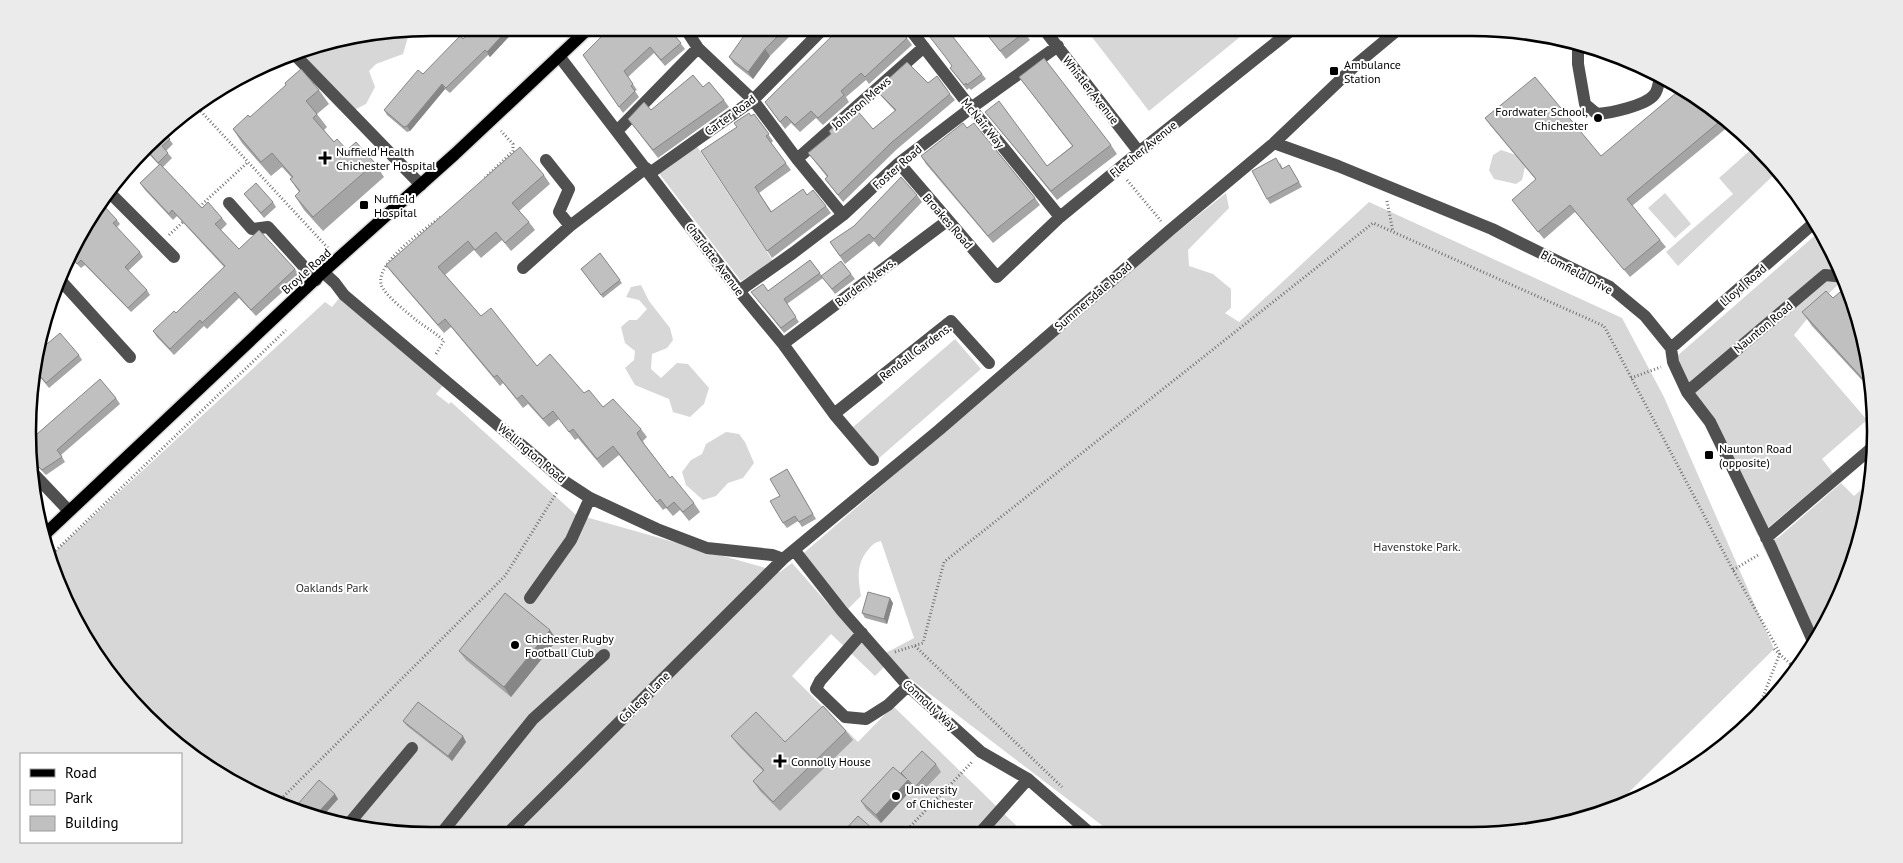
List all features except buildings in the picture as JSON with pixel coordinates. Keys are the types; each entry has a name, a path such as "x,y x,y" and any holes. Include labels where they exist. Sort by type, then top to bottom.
{"main road":[{"name":"Broyle Road","path":"49,530 319,276 421,185 580,36"}],"street":[{"path":"690,36 698,48 753,100 797,159 843,215"},
{"name":"Carter Road","path":"523,268 570,226 648,170 753,100 816,36"},
{"name":"McNair Way","path":"915,36 970,108 1060,218"},
{"name":"Whistler Avenue","path":"1050,36 1139,152"},
{"name":"Fletcher Avenue","path":"997,278 1060,218 1284,36"},
{"name":"Summersdale Road","path":"783,560 939,430 1274,143 1358,63 1390,36"},
{"name":"Foster Road","path":"739,291 794,253 843,215 899,163 970,108 1058,46"},
{"name":"Johnson Mews","path":"797,159 924,47"},
{"path":"617,132 698,48"},
{"path":"1581,52 1578,64 1585,104 1597,114 1610,113 1630,107 1653,96 1659,84"},
{"name":"Charlotte Avenue","path":"558,56 648,170 739,291 783,344 834,414 873,460"},
{"path":"299,59 421,185"},
{"name":"Blomfield Drive","path":"1274,143 1492,229 1610,287 1644,316 1671,348"},
{"path":"546,160 569,189 559,212 570,226"},
{"name":"Broakes Road","path":"899,163 997,278"},
{"path":"114,197 174,257"},
{"name":"Wellington Road","path":"229,203 252,229 268,227 319,276 335,282 344,295 427,366 564,481 590,498 658,529 707,548 772,555 783,560"},
{"name":"Burden Mews.","path":"783,344 948,221"},
{"name":"Lloyd Road","path":"1671,348 1810,227"},
{"name":"Naunton Road","path":"1687,392 1825,274 1835,275"},
{"path":"64,285 130,357"},
{"name":"Rendall Gardens.","path":"834,414 951,321 989,363"},
{"path":"1671,348 1673,362 1687,392 1710,422 1769,542 1811,634"},
{"path":"1769,542 1866,453"},
{"path":"40,479 69,511"},
{"path":"530,598 571,540 590,498"},
{"name":"Connolly Way","path":"795,551 842,611 908,686 981,752 1028,779 1083,827"},
{"name":"College Lane","path":"514,827 783,560"},
{"path":"862,633 820,680 816,689 845,717 866,719 888,705 908,686"},
{"path":"447,827 533,719 604,655"},
{"path":"353,819 412,748"},
{"path":"985,827 1028,779"}],"path":[{"path":"201,111 339,260"},
{"path":"484,178 513,152 513,144 491,119"},
{"path":"197,209 248,162"},
{"path":"1118,170 1169,231"},
{"path":"1384,185 1393,232"},
{"path":"427,366 444,341 401,307 380,283 384,267 400,250 444,214"},
{"path":"160,243 189,216"},
{"path":"1064,788 915,645 923,643 944,562 1373,223 1604,326 1732,570 1780,653"},
{"path":"55,551 292,324"},
{"path":"1631,378 1673,362"},
{"path":"282,798 505,576 564,481"},
{"path":"1732,570 1769,542"},
{"path":"1774,649 1791,664"},
{"path":"1763,698 1780,653"},
{"path":"910,827 981,752"},
{"path":"1099,823 1104,827"}],"green space":[{"path":"1091,36 1241,36 1149,111"},
{"path":"408,37 403,54 376,64 369,71 375,87 366,104 354,110 305,58 354,44"},
{"path":"694,142 773,261 741,281 658,172"},
{"path":"1501,150 1522,157 1526,163 1522,180 1516,184 1494,179 1489,170 1493,155"},
{"path":"1750,151 1773,176 1678,266 1666,252 1733,194 1719,178"},
{"name":"Havenstoke Park.","path":"1226,193 1229,208 1188,250 1189,266 1213,274 1231,289 1231,308 1225,313 1239,322 1369,202 1622,318 1664,397 1774,649 1625,796 1574,813 1523,823 1472,827 1104,827 880,656 914,638 881,541 872,545 864,555 859,572 861,596 844,613 798,558 1146,257"},
{"path":"1665,193 1691,224 1675,238 1648,208"},
{"path":"1815,236 1839,284 1823,299 1794,335 1867,420 1822,459 1833,473 1758,536 1676,357"},
{"path":"641,285 649,301 670,328 673,340 667,348 652,354 651,369 661,378 677,363 688,364 709,388 704,404 690,417 673,412 669,399 635,385 625,368 634,360 635,351 625,343 621,327 629,320 637,320 647,309 639,300 626,297 631,287"},
{"name":"Oaklands Park","path":"341,296 445,383 436,394 449,404 451,402 575,514 780,572 792,563 884,667 875,676 831,634 792,676 858,742 893,706 1018,827 406,826 354,819 304,806 280,797 234,774 191,745 171,729 134,692 103,651 77,606 66,583 55,552 325,302 332,307"},
{"path":"955,339 981,369 878,459 852,428"},
{"path":"726,432 739,434 745,442 754,463 743,478 728,483 716,496 703,500 686,485 682,472 691,460 702,454 706,444"},
{"path":"1841,483 1854,496 1862,489 1846,559 1837,583 1810,635 1762,545 1779,537"}],"place":[{"name":"Ambulance Station","path":"1334,71"},
{"name":"Fordwater School, Chichester","path":"1598,118"},
{"name":"Nuffield Health Chichester Hospital","path":"325,158"},
{"name":"Nuffield Hospital","path":"364,205"},
{"name":"Naunton Road (opposite)","path":"1709,455"},
{"name":"Chichester Rugby Football Club","path":"515,645"},
{"name":"Connolly House","path":"780,761"},
{"name":"University of Chichester","path":"896,796"}]}
